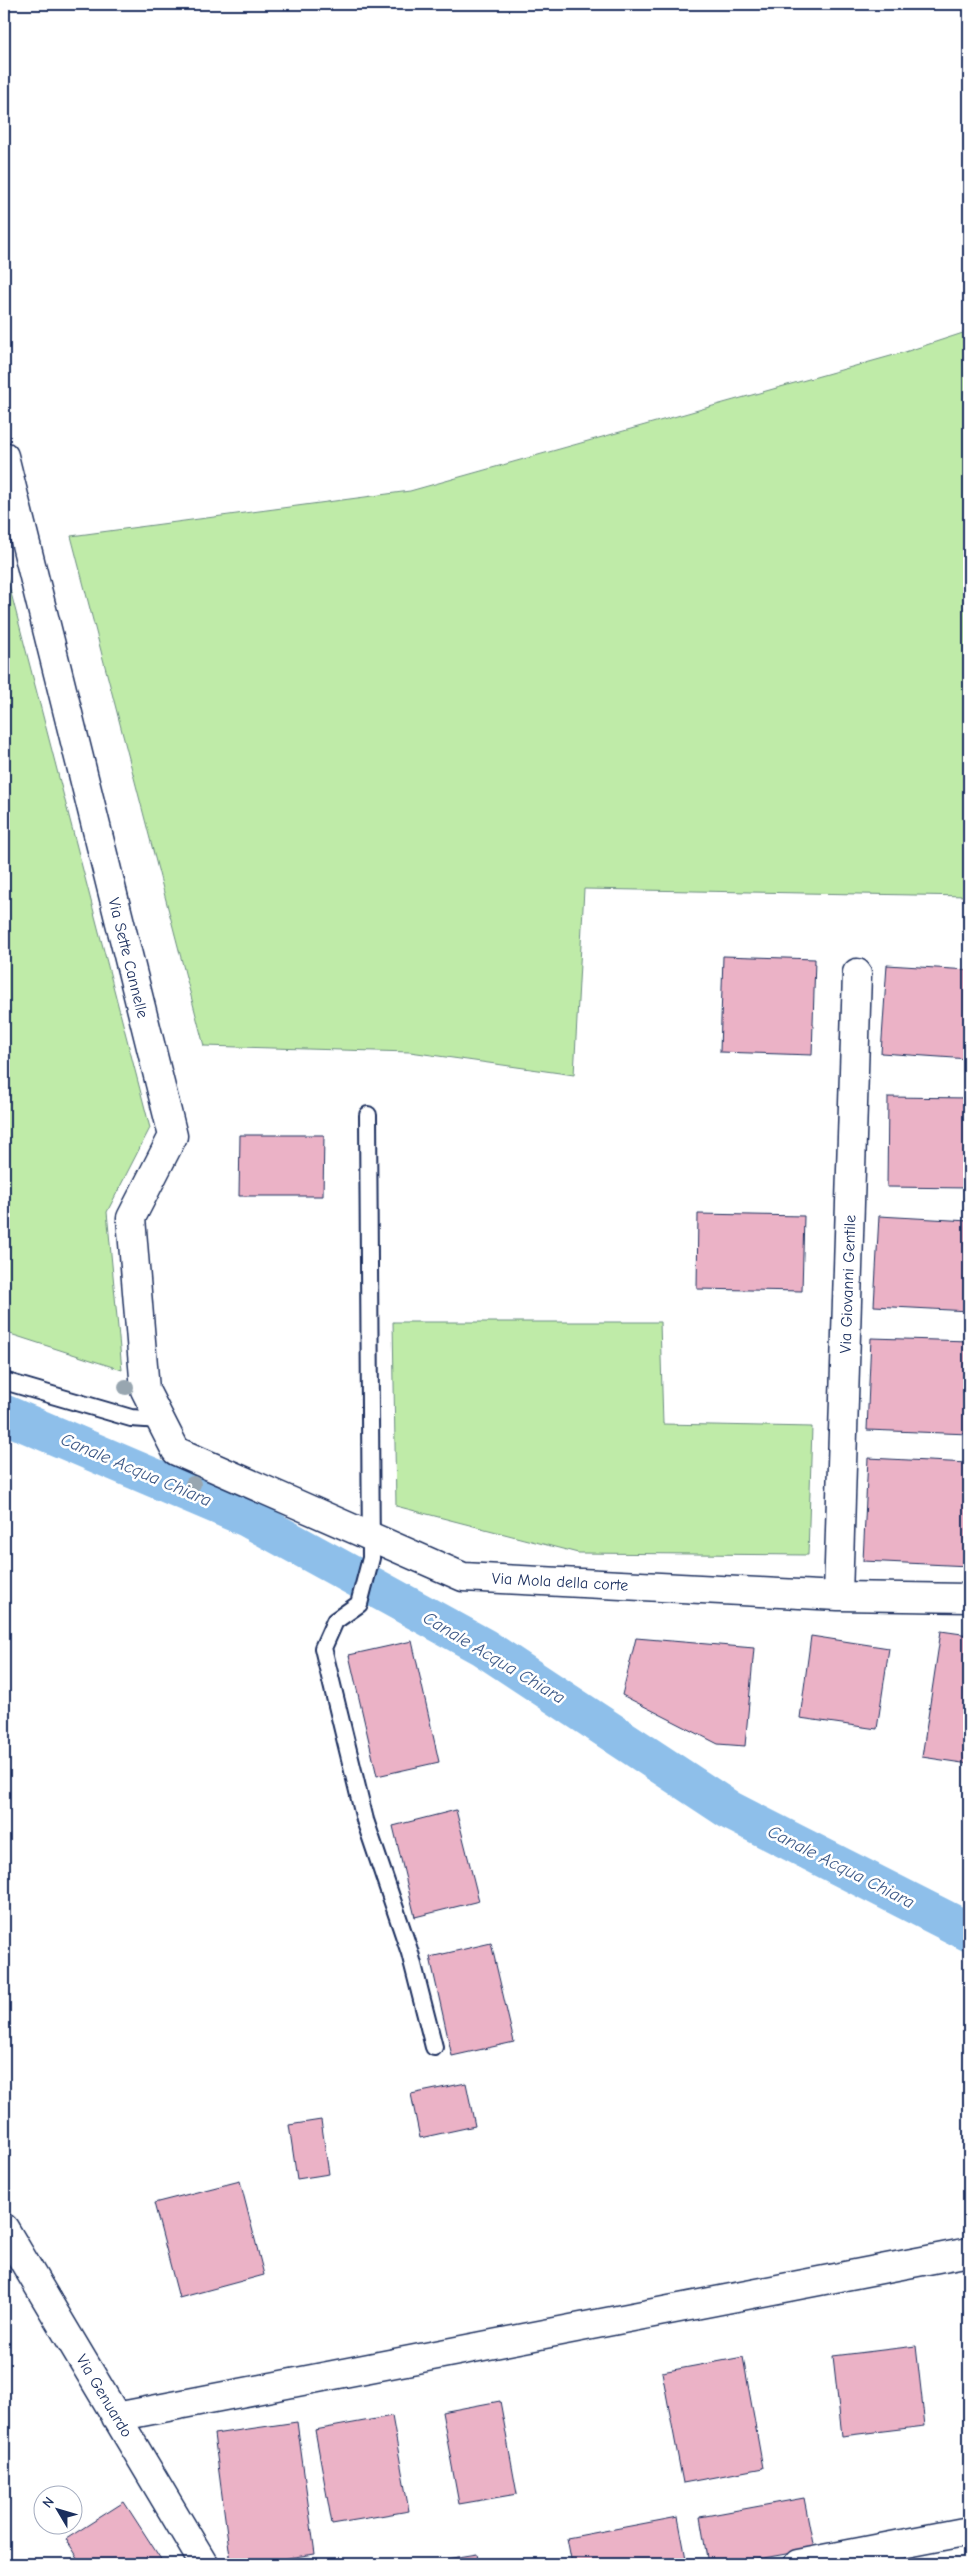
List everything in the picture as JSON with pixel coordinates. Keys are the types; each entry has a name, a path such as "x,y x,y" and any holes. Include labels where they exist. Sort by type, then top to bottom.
{"street":[{"name":"Via Sette Cannelle","path":"4,456 173,1136 131,1218 145,1390 176,1451"},
{"name":"Via Giovanni Gentile","path":"838,1596 857,973"},
{"name":"Via Mola della corte","path":"176,1451 371,1547 463,1577 838,1596 969,1598"},
{"name":"Via Genuardo","path":"4,2228 204,2564"},
{"path":"116,2417 969,2252"},
{"path":"798,2564 969,2531"}],"lane":[{"path":"368,1115 371,1547 360,1604 334,1621 323,1648 365,1820 410,1953 434,2048"},
{"path":"4,1381 131,1418 160,1420"}],"green space":[{"path":"969,331 969,896 584,889 574,1075 410,1052 204,1046 71,536 410,491 905,352"},
{"path":"4,566 150,1128 107,1212 122,1370 4,1332"},
{"path":"393,1322 660,1322 663,1424 812,1427 808,1555 578,1553 396,1506"}],"building":[{"path":"723,956 815,959 812,1055 720,1052"},
{"path":"887,965 969,970 969,1059 881,1053"},
{"path":"888,1097 969,1098 969,1188 887,1187"},
{"path":"240,1135 324,1135 323,1196 239,1196"},
{"path":"698,1214 804,1216 802,1291 697,1289"},
{"path":"879,1216 969,1221 969,1311 874,1306"},
{"path":"871,1338 969,1341 969,1434 867,1430"},
{"path":"868,1458 969,1463 969,1566 863,1561"},
{"path":"941,1631 969,1635 969,1764 922,1757"},
{"path":"811,1636 889,1648 877,1729 800,1718"},
{"path":"636,1638 754,1648 745,1746 718,1744 622,1695"},
{"path":"412,1641 439,1762 377,1776 349,1655"},
{"path":"456,1810 479,1901 415,1917 393,1826"},
{"path":"491,1943 514,2042 452,2056 430,1957"},
{"path":"466,2083 475,2126 420,2138 411,2094"},
{"path":"321,2120 329,2174 297,2179 289,2125"},
{"path":"240,2181 264,2275 179,2298 154,2203"},
{"path":"916,2346 925,2426 842,2436 833,2356"},
{"path":"743,2357 763,2468 683,2483 662,2372"},
{"path":"500,2401 517,2494 459,2504 442,2412"},
{"path":"392,2416 409,2511 332,2524 315,2430"},
{"path":"297,2422 315,2554 247,2564 231,2564 214,2434"},
{"path":"804,2498 814,2549 730,2564 708,2564 700,2517"},
{"path":"124,2502 164,2564 82,2564 66,2539 71,2536 82,2536 82,2529"},
{"path":"678,2517 687,2564 572,2564 567,2538"},
{"path":"477,2554 479,2564 415,2564"}],"waterway":[{"name":"Canale Acqua Chiara","path":"4,1414 246,1517 483,1647 731,1811 969,1932"}]}
